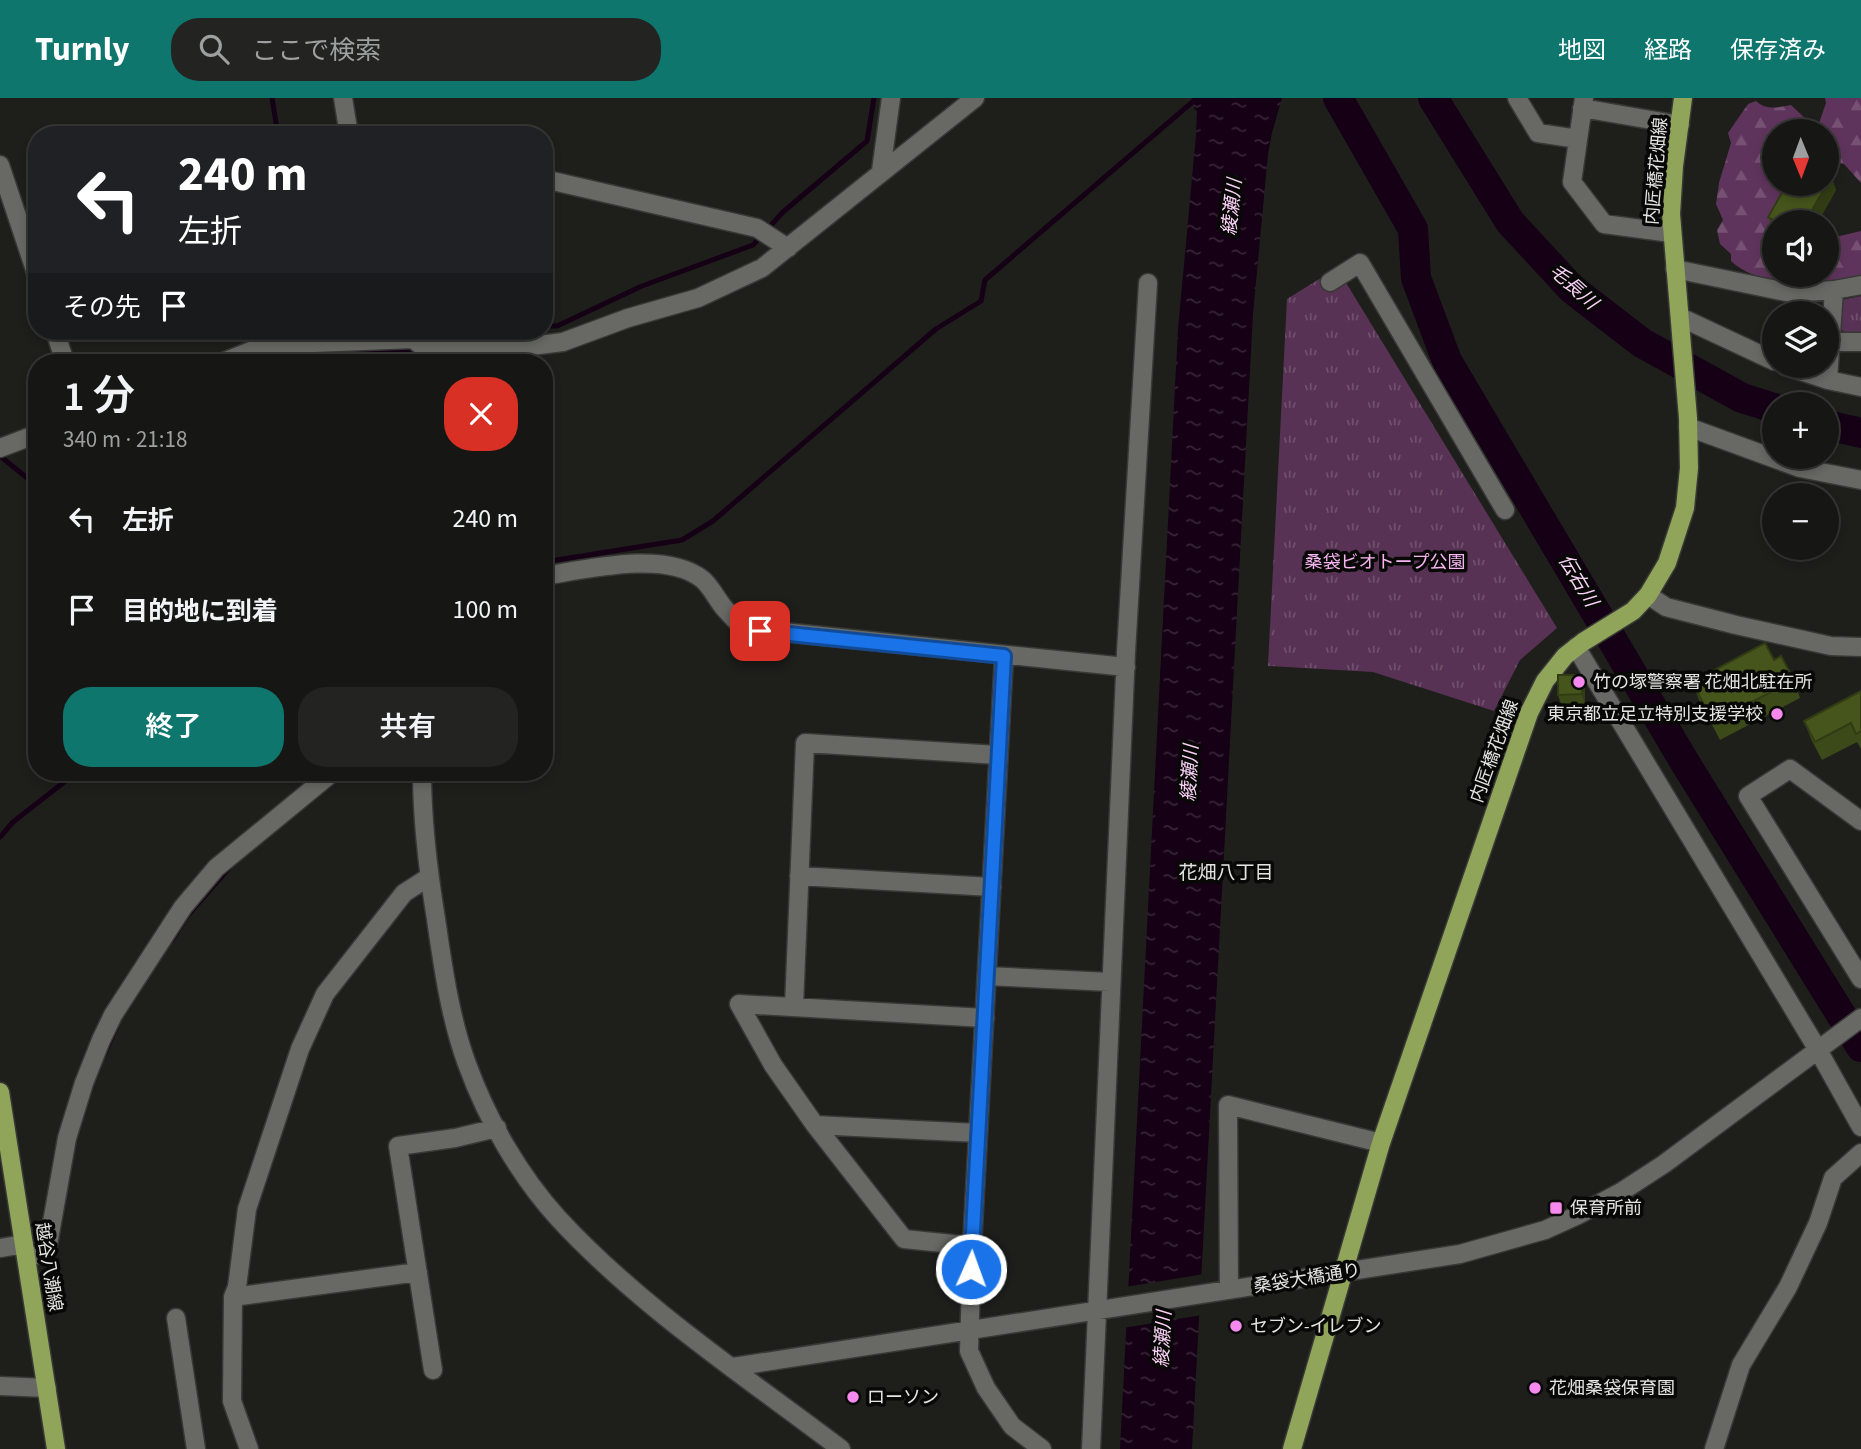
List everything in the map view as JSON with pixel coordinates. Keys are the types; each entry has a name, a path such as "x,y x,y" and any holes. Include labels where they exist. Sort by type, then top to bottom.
{"main road":[{"name":"内匠橋花畑線","path":"1292,1449 1381,1143 1530,713 1554,667 1582,642 1633,611 1648,595 1667,563 1685,508 1689,468 1688,418 1671,233 1672,194 1683,98"},
{"name":"越谷八潮線","path":"0,1092 56,1449"}],"street":[{"path":"343,98 348,126"},
{"path":"881,171 891,98"},
{"path":"459,354 563,342 628,318 698,298 762,268 975,98"},
{"path":"1517,98 1538,133 1577,139"},
{"path":"1671,233 1604,224 1572,182 1583,103 1680,124"},
{"path":"0,165 28,249"},
{"path":"553,181 758,228 788,248"},
{"path":"1330,282 1360,263 1505,510"},
{"path":"1675,269 1791,293 1861,285"},
{"path":"1091,1449 1102,1309 1110,982 1136,454 1148,283"},
{"path":"1833,301 1834,290"},
{"path":"1681,323 1762,356"},
{"path":"243,354 253,350 342,340"},
{"path":"416,340 436,354"},
{"path":"1839,342 1861,342"},
{"path":"1822,378 1861,387"},
{"path":"1688,418 1800,468 1861,480"},
{"path":"0,448 28,437"},
{"path":"553,575 629,564 664,564 687,570 703,580 744,628 1126,667"},
{"path":"1648,595 1666,607 1736,625 1832,646 1861,647"},
{"path":"1582,642 1822,1047 1861,1127"},
{"path":"1004,656 972,1246 969,1351 986,1388 1012,1426 1042,1449"},
{"path":"794,1006 805,743 998,755"},
{"path":"1861,821 1790,769 1748,796 1861,979"},
{"path":"0,1248 43,1254 48,1245 67,1138 84,1083 113,1015 177,916 216,868 321,781"},
{"path":"422,781 429,877 453,1014 466,1063 496,1128 524,1174 558,1218 603,1262 661,1312 841,1449"},
{"path":"799,876 992,887"},
{"path":"248,1449 232,1401 233,1297 247,1209 293,1070 325,994 404,893 429,877"},
{"path":"987,976 1110,982"},
{"path":"972,1246 904,1239 815,1125 773,1065 739,1004 985,1018"},
{"name":"桑袋大橋通り","path":"733,1367 1460,1254 1515,1240 1578,1215 1664,1164 1861,1018"},
{"path":"1223,1291 1228,1105 1381,1143"},
{"path":"815,1125 978,1133"},
{"path":"433,1370 398,1146 455,1138 496,1128"},
{"path":"1714,1449 1741,1365 1788,1287 1818,1223 1833,1178 1861,1153"},
{"path":"233,1297 418,1272"},
{"path":"176,1318 195,1449"},
{"path":"0,1386 47,1388"}],"green space":[{"path":"1825,98 1861,98 1861,183 1844,164 1839,163 1839,119 1820,119"},
{"path":"1756,101 1768,107 1791,105 1806,119 1762,119 1762,196 1784,196 1779,210 1762,210 1762,278 1731,261 1731,254 1720,244 1717,230 1723,220 1716,204 1719,183 1731,143 1728,133 1748,104"},
{"path":"1861,231 1861,279 1839,281 1839,236"},
{"name":"桑袋ビオトープ公園","path":"1337,268 1557,628 1520,660 1494,711 1373,672 1268,666 1287,299"},
{"path":"1861,296 1861,334 1845,333 1841,329 1841,300"}],"water":[{"name":"綾瀬川","path":"1194,98 1282,98 1268,154 1253,314 1192,1449 1120,1449 1178,329 1196,135 1197,111 1194,108"}],"pier":[{"path":"1204,1274 1202,1315 1123,1328 1125,1287"}],"building":[{"path":"1780,196 1820,196 1812,210 1772,210"},
{"path":"1765,643 1774,660 1781,656 1794,680 1713,722 1692,682"},
{"path":"1558,675 1582,675 1582,694 1558,695"},
{"path":"1861,691 1861,731 1856,734 1851,723 1815,742 1804,721"}],"waterway":[{"path":"272,98 277,126"},
{"path":"553,326 642,286 753,245 783,212 867,141 874,98"},
{"path":"553,561 682,540 713,521 936,329 981,301 985,280 1197,98"},
{"name":"伝右川","path":"1338,98 1413,229 1416,278 1447,361 1684,761 1861,1047"},
{"name":"毛長川","path":"1433,98 1510,222 1572,289 1642,343 1742,398 1762,404"},
{"path":"416,354 417,347"},
{"path":"329,354 416,351"},
{"name":"毛長川","path":"1839,428 1861,433"},
{"path":"0,456 28,479"},
{"path":"0,837 13,822 65,781"},
{"path":"172,940 188,915 229,868"},
{"path":"103,1057 116,1028"}],"place":[{"name":"竹の塚警察署 花畑北駐在所","path":"1579,682"},
{"name":"東京都立足立特別支援学校","path":"1777,714"},
{"name":"保育所前","path":"1556,1208"},
{"name":"セブン-イレブン","path":"1236,1326"},
{"name":"花畑桑袋保育園","path":"1535,1388"},
{"name":"ローソン","path":"853,1397"}],"district":[{"name":"花畑八丁目","path":"1226,872"}],"route":[{"path":"760,631 1004,656 971,1269"}]}
